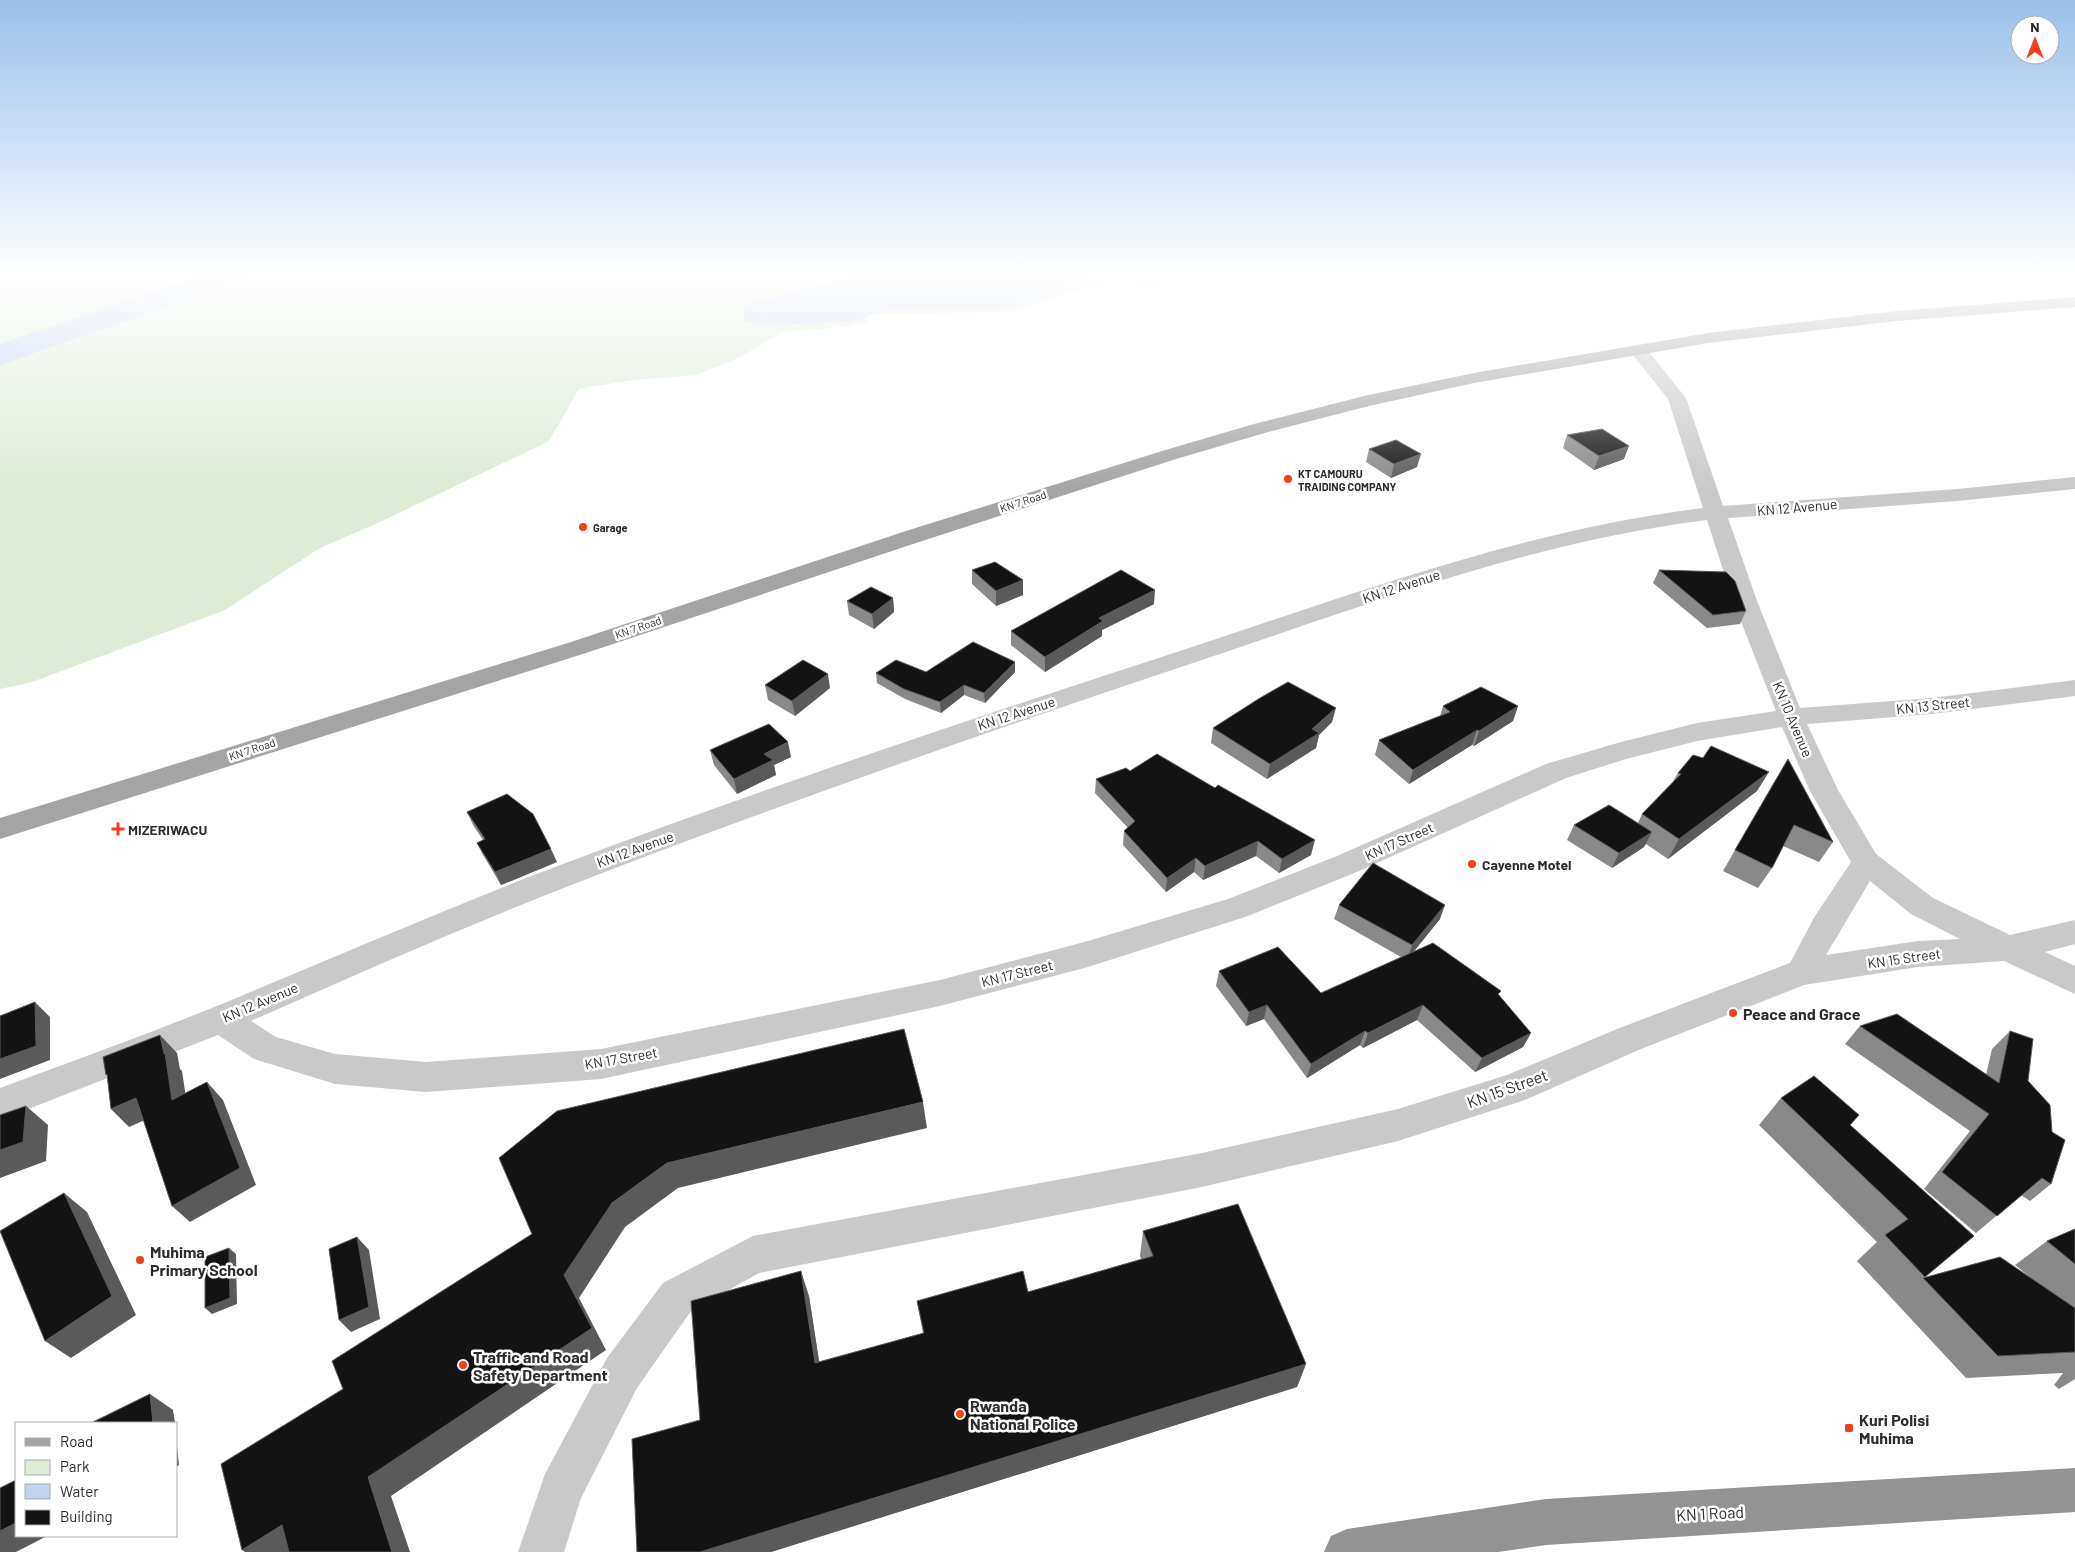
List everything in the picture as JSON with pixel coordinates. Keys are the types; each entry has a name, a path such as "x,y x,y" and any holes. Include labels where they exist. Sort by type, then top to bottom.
{"highway":[{"name":"KN 1 Road","path":"1347,1552 1546,1522 2075,1490"}],"main road":[{"name":"KN 7 Road","path":"0,830 580,647 914,536 1224,439 1368,401 1455,382 1665,345"}],"street":[{"name":"KN 10 Avenue","path":"1638,350 1677,398 1745,601 1791,717 1824,791 1866,862 1922,906 2075,981"},
{"name":"KN 12 Avenue","path":"0,1104 221,1019 381,950 566,875 973,727 1467,565 1595,532 1650,521 1715,513 1957,495 2075,483"},
{"name":"KN 13 Street","path":"1791,717 1932,706 2075,688"},
{"name":"KN 17 Street","path":"221,1019 266,1049 335,1069 426,1077 601,1064 940,993 1088,954 1237,908 1346,864 1556,772 1621,751 1697,732 1791,717"},
{"path":"1801,972 1826,925 1866,862"},
{"name":"KN 15 Street","path":"541,1552 561,1490 622,1372 677,1297 753,1255 1202,1170 1398,1124 1513,1088 1629,1039 1801,972 1918,954 2008,948 2075,932"}],"green space":[{"path":"0,345 759,345 740,357 697,375 633,380 579,389 549,441 378,523 320,548 225,610 32,682 0,689"}],"building":[{"path":"1602,429 1629,446 1599,456 1567,435"},
{"path":"1396,440 1421,454 1394,464 1369,449"},
{"path":"995,562 1023,580 996,591 972,570"},
{"path":"1121,570 1155,590 1099,618 1103,621 1045,657 1011,631"},
{"path":"1659,570 1726,572 1735,581 1746,611 1713,615"},
{"path":"871,587 893,598 872,614 847,601"},
{"path":"973,642 1015,662 984,693 964,685 940,702 904,689 876,673 896,660 926,672"},
{"path":"803,660 828,674 792,701 765,685"},
{"path":"1288,682 1336,708 1312,729 1319,733 1270,764 1213,728 1260,698"},
{"path":"1481,687 1518,706 1413,770 1379,740 1450,712 1443,706"},
{"path":"769,724 788,742 764,754 773,760 734,779 710,750"},
{"path":"1711,746 1769,772 1679,839 1642,814 1681,774 1678,773 1693,755 1703,758"},
{"path":"1157,754 1215,788 1218,785 1315,840 1282,859 1258,841 1205,866 1196,858 1167,878 1124,831 1135,821 1096,779 1126,768 1130,771"},
{"path":"1788,759 1833,842 1794,825 1772,868 1735,850"},
{"path":"507,794 533,814 551,849 495,872 477,843 485,839 467,812"},
{"path":"1609,805 1652,832 1619,853 1574,825"},
{"path":"1373,863 1445,905 1412,945 1339,905"},
{"path":"1433,943 1501,991 1498,994 1531,1033 1482,1058 1423,1005 1368,1033 1365,1031 1311,1064 1267,1005 1249,1012 1219,971 1278,947 1321,993"},
{"path":"35,1002 36,1046 0,1059 0,1016"},
{"path":"1897,1014 1999,1083 2010,1031 2033,1039 2028,1081 2050,1105 2052,1132 2065,1140 2051,1184 2042,1178 1997,1216 1942,1172 1989,1114 1860,1026"},
{"path":"904,1029 923,1102 667,1163 612,1203 564,1275 592,1328 368,1477 392,1552 289,1552 282,1525 242,1550 221,1464 343,1389 332,1361 532,1234 499,1158 557,1111"},
{"path":"160,1035 165,1053 172,1100 207,1082 240,1168 172,1206 136,1098 111,1109 103,1057"},
{"path":"1814,1076 1859,1115 1850,1125 1974,1236 1925,1277 1885,1235 1908,1219 1781,1098"},
{"path":"26,1106 23,1142 0,1150 0,1115"},
{"path":"64,1193 112,1296 45,1341 0,1231"},
{"name":"Rwanda National Police","path":"1238,1204 1306,1364 700,1552 637,1552 632,1439 700,1420 691,1301 801,1271 815,1363 924,1333 917,1301 1023,1271 1028,1292 1153,1256 1143,1231"},
{"path":"2075,1229 2075,1264 2047,1241"},
{"path":"357,1237 369,1307 339,1320 329,1249"},
{"path":"229,1248 230,1298 205,1308 205,1257"},
{"path":"2000,1257 2075,1308 2075,1352 1998,1356 1923,1278"},
{"path":"150,1394 153,1422 93,1422"},
{"path":"15,1480 15,1524 0,1531 0,1488"}],"waterway":[{"path":"0,355 25,345"}],"place":[{"name":"KT CAMOURU TRAIDING COMPANY","path":"1288,479"},
{"name":"Garage","path":"583,527"},
{"name":"MIZERIWACU","path":"118,829"},
{"name":"Cayenne Motel","path":"1472,864"},
{"name":"Peace and Grace","path":"1733,1013"},
{"name":"Muhima Primary School","path":"140,1260"},
{"name":"Traffic and Road Safety Department","path":"463,1365"},
{"name":"Rwanda National Police","path":"960,1414"},
{"name":"Kuri Polisi Muhima","path":"1849,1428"}]}
